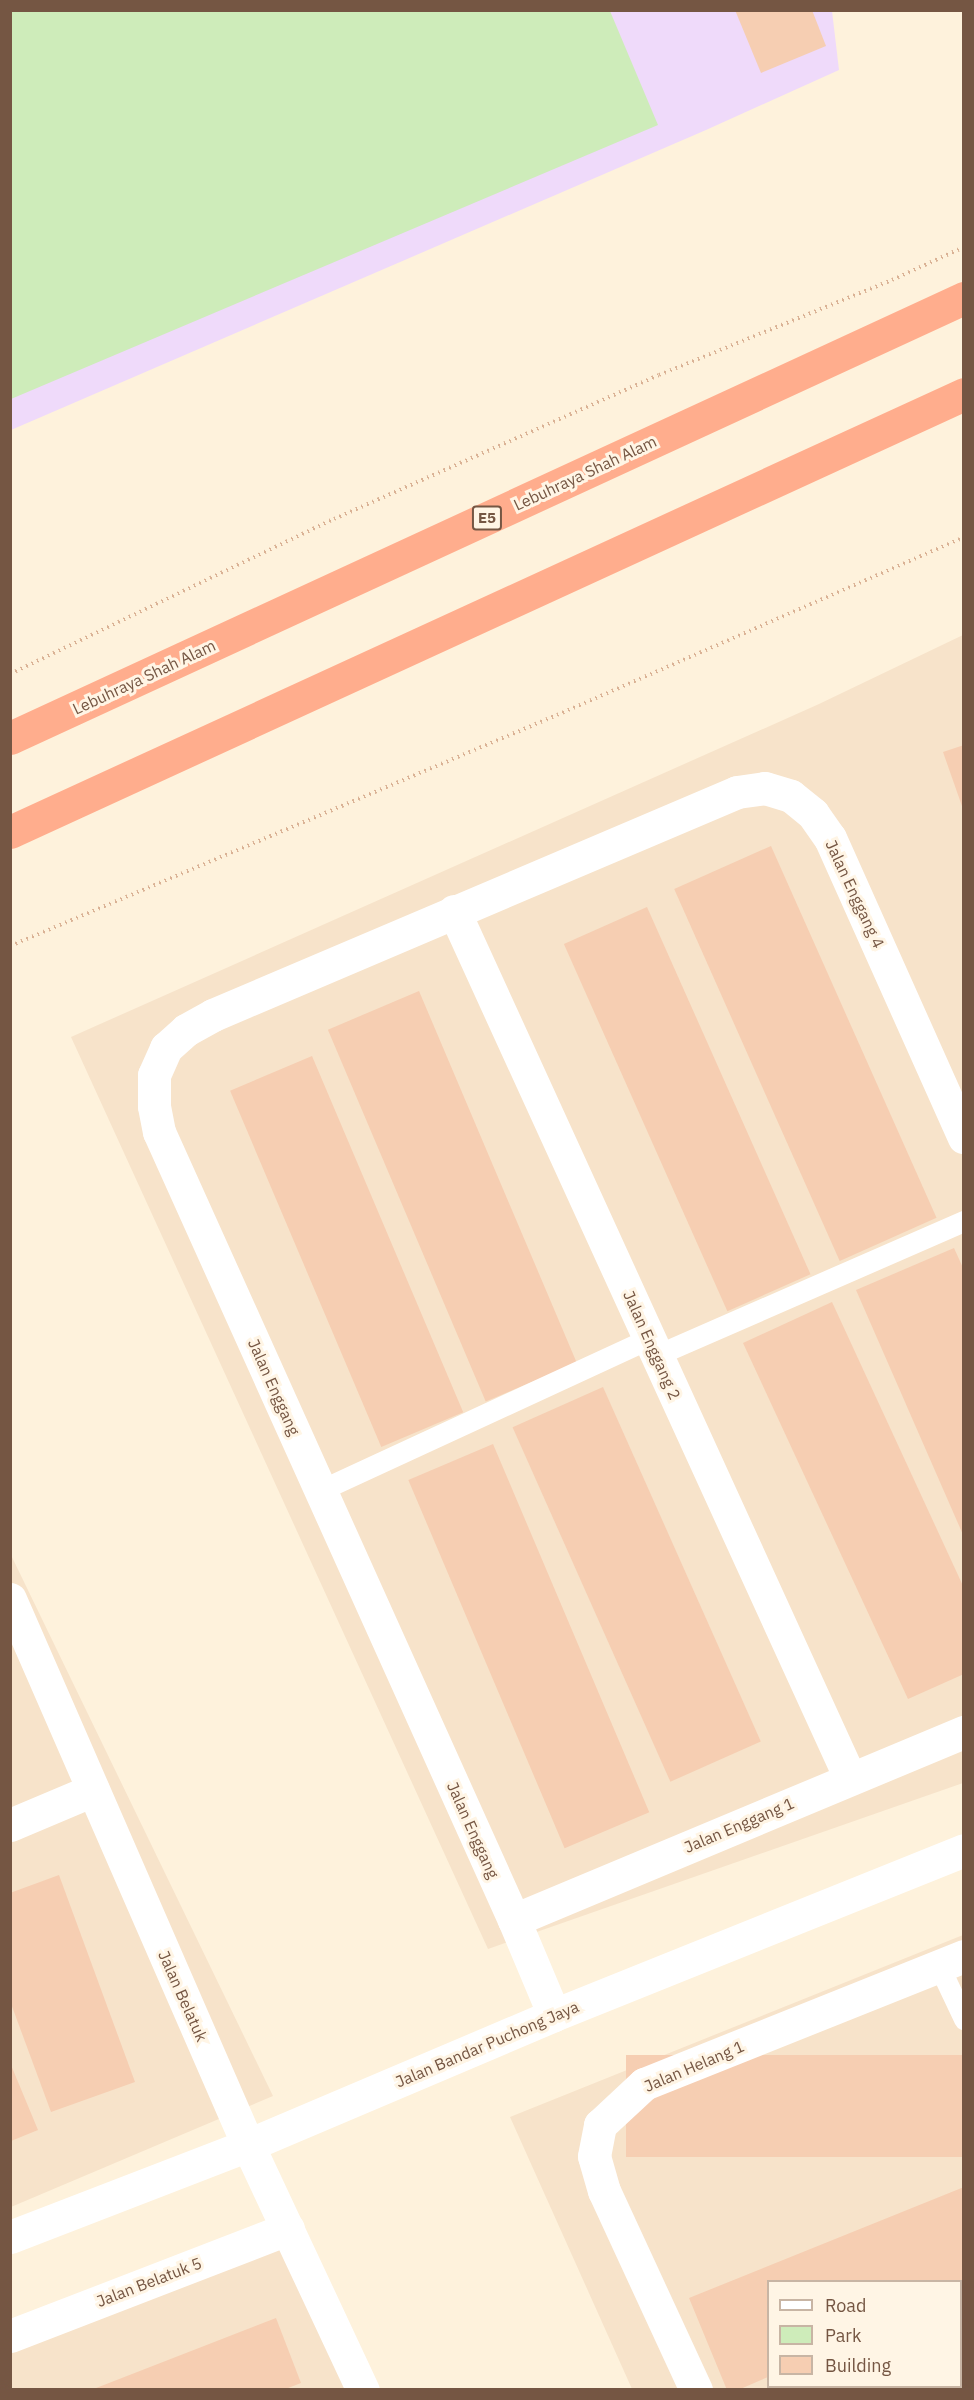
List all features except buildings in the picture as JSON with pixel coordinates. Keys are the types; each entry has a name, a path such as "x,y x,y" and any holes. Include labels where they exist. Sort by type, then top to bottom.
{"highway":[{"name":"Lebuhraya Shah Alam","path":"10,738 963,297"},
{"path":"10,832 963,394"}],"street":[{"name":"Jalan Enggang 4","path":"454,911 737,792 765,788 791,796 813,814 830,838 963,1137"},
{"name":"Jalan Enggang 2","path":"454,911 850,1778"},
{"name":"Jalan Enggang","path":"454,911 213,1015 186,1030 166,1048 154,1076 154,1106 159,1132 514,1920 554,2015"},
{"name":"Jalan Belatuk","path":"10,1599 248,2145 363,2390"},
{"name":"Jalan Enggang 1","path":"514,1920 963,1732"},
{"path":"10,1825 93,1790"},
{"name":"Jalan Bandar Puchong Jaya","path":"10,2238 248,2145 554,2015 963,1850"},
{"name":"Jalan Helang 1","path":"696,2390 604,2191 594,2156 600,2125 644,2084 951,1961"},
{"name":"Jalan Belatuk 5","path":"10,2336 288,2229"}],"lane":[{"path":"321,1490 653,1347 963,1221"},
{"path":"951,1961 963,2019"}],"path":[{"path":"10,674 334,519 659,375 892,280 963,247"},
{"path":"10,946 557,715 963,537"}],"shaded area":[{"path":"11,11 832,11 839,70 706,130 11,430"},
{"path":"963,635 963,1783 488,1949 71,1037 819,704"},
{"path":"10,1553 273,2096 11,2207 10,2207"},
{"path":"963,1935 963,2389 632,2389 510,2117"},
{"path":"277,2221 350,2390 11,2390 11,2325"}],"green space":[{"path":"11,10 610,11 658,125 11,399"}]}
